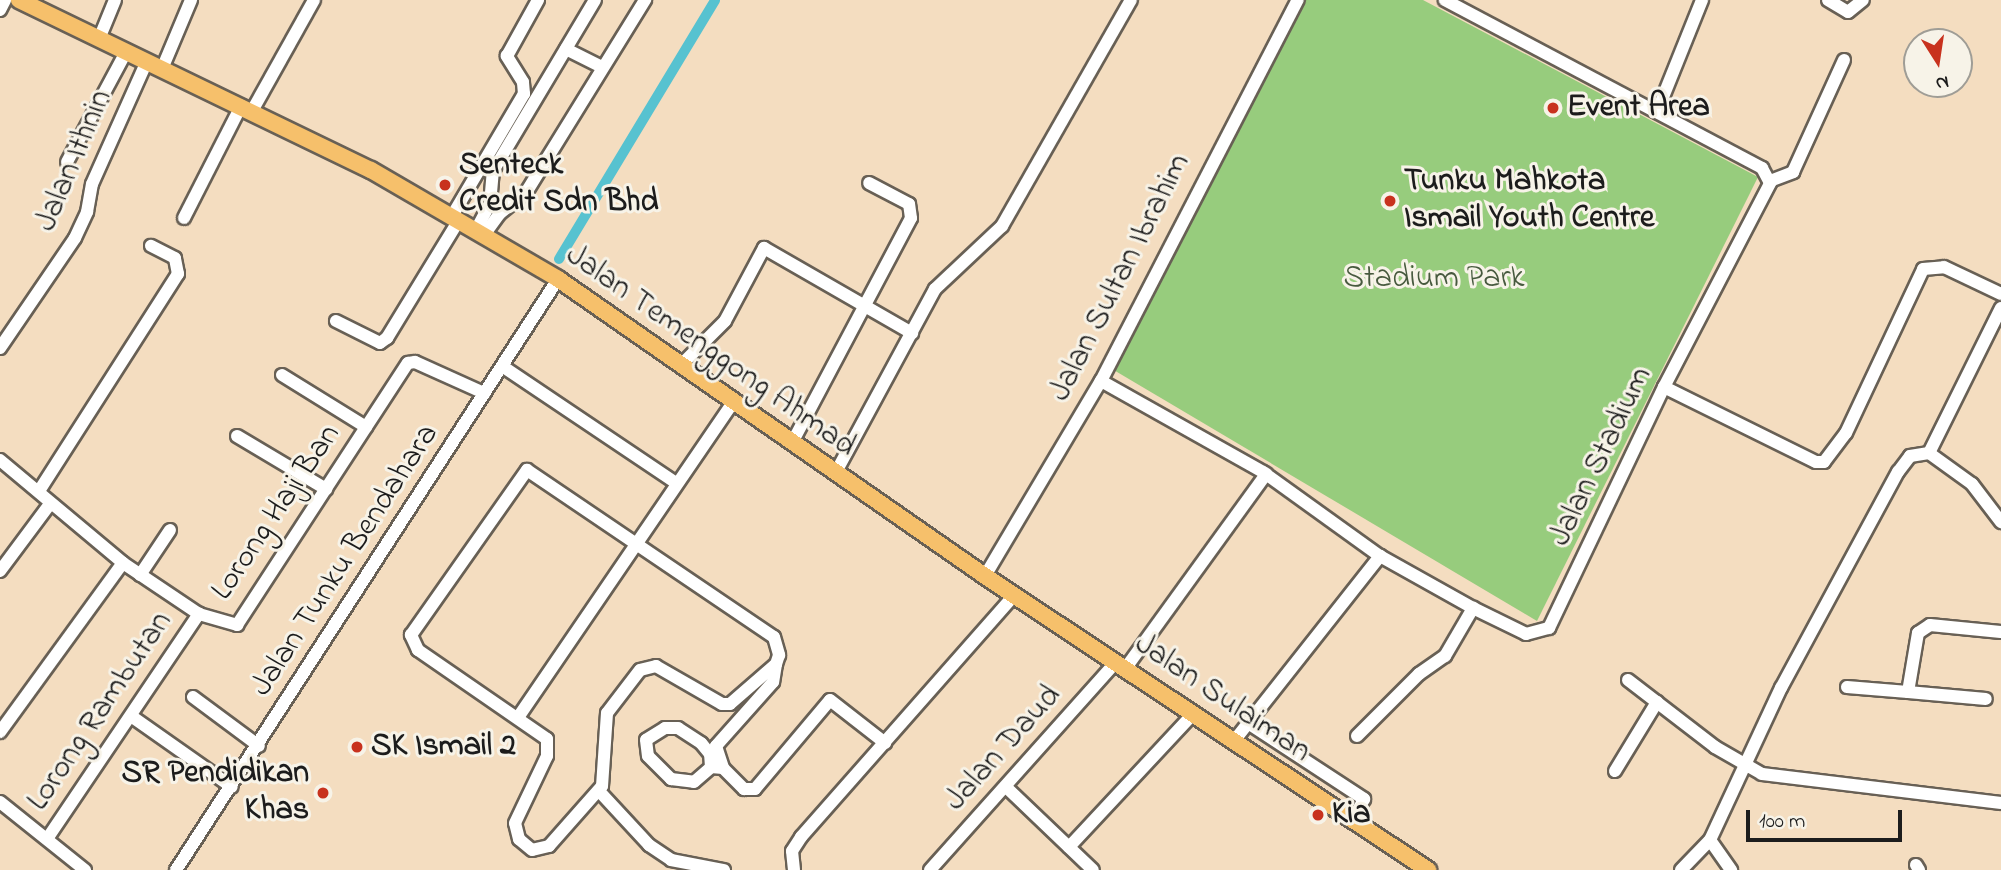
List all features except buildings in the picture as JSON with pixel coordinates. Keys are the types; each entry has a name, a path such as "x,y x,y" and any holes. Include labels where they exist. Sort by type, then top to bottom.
{"main road":[{"name":"Jalan Temenggong Ahmad","path":"19,0 371,170 480,232 558,279 985,576"},
{"name":"Jalan Sulaiman","path":"985,576 1429,870"}],"street":[{"path":"0,10 5,0"},
{"path":"99,39 115,0"},
{"path":"162,69 191,0"},
{"path":"184,218 246,109 314,0"},
{"path":"336,321 380,343 387,338 524,94 523,82 506,57 538,0"},
{"path":"480,232 490,204 493,171 596,0"},
{"path":"480,232 527,191 645,0"},
{"path":"836,472 939,283 1002,226 1131,0"},
{"name":"Jalan Sultan Ibrahim","path":"985,576 1101,381 1298,0"},
{"path":"1444,0 1762,169 1770,181 1793,172 1844,60"},
{"path":"1657,112 1702,0"},
{"path":"1828,0 1848,12 1863,0"},
{"path":"566,49 602,67"},
{"path":"67,162 126,52"},
{"name":"Jalan Ithnin","path":"0,348 75,238 87,212 92,184 147,61"},
{"name":"Jalan Stadium","path":"1101,381 1266,474 1380,556 1473,608 1526,634 1549,628 1664,387 1770,181"},
{"path":"793,441 912,209 869,183"},
{"path":"39,491 178,274 175,258 151,246"},
{"path":"681,365 725,321 764,248 912,333"},
{"path":"1664,387 1816,462 1824,462 1846,433 1923,269 1944,267 2001,294"},
{"name":"Jalan Tunku Bendahara","path":"176,870 259,746 558,279"},
{"path":"1933,456 2001,308"},
{"name":"Lorong Haji Ban","path":"0,460 123,564 199,614 228,625 242,621 408,363 415,362 484,393"},
{"path":"502,366 676,484"},
{"path":"282,375 366,427"},
{"path":"519,716 734,401"},
{"path":"237,436 326,489"},
{"path":"1681,870 1710,840 1742,764 1898,472 1910,456 1933,456 1972,484 2001,522"},
{"path":"717,767 716,746 773,682 776,664 779,646 774,637 527,470 411,635 418,650 542,733 549,748 514,823 524,846 532,850 549,846 599,791 605,780 607,713 640,670 656,666 722,704 730,704 776,664"},
{"name":"Jalan Daud","path":"930,870 1120,665 1266,474"},
{"path":"0,571 50,505"},
{"path":"140,575 170,530"},
{"path":"1234,741 1380,556"},
{"path":"0,732 123,564"},
{"path":"794,870 792,851 797,844 1014,595"},
{"path":"1357,736 1419,674 1445,656 1473,608"},
{"name":"Lorong Rambutan","path":"47,839 199,614"},
{"path":"1908,692 1918,633 1923,628 1943,625 2001,632"},
{"path":"1628,681 1742,764 1783,779 2001,803"},
{"path":"1847,687 1986,699"},
{"path":"193,698 259,746"},
{"path":"717,767 694,782 671,779 648,755 646,740 665,728 678,728 701,743 717,767 744,789 755,789 830,700 884,743"},
{"path":"1615,771 1657,702"},
{"path":"1069,847 1193,714"},
{"path":"131,716 232,787"},
{"path":"1248,723 1314,770 1364,799 1353,820"},
{"path":"1301,785 1314,770"},
{"path":"1006,787 1093,870"},
{"path":"599,791 649,845 671,860 724,870"},
{"path":"0,802 85,870"},
{"path":"1710,840 1731,870"}],"green space":[{"name":"Stadium Park","path":"1305,0 1423,0 1758,177 1537,621 1112,369"}],"waterway":[{"path":"559,259 715,0"}],"place":[{"name":"Event Area","path":"1553,108"},
{"name":"Senteck Credit Sdn Bhd","path":"445,185"},
{"name":"Tunku Mahkota Ismail Youth Centre","path":"1390,201"},
{"name":"SK Ismail 2","path":"357,747"},
{"name":"SR Pendidikan Khas","path":"323,793"},
{"name":"Kia","path":"1318,815"}]}
